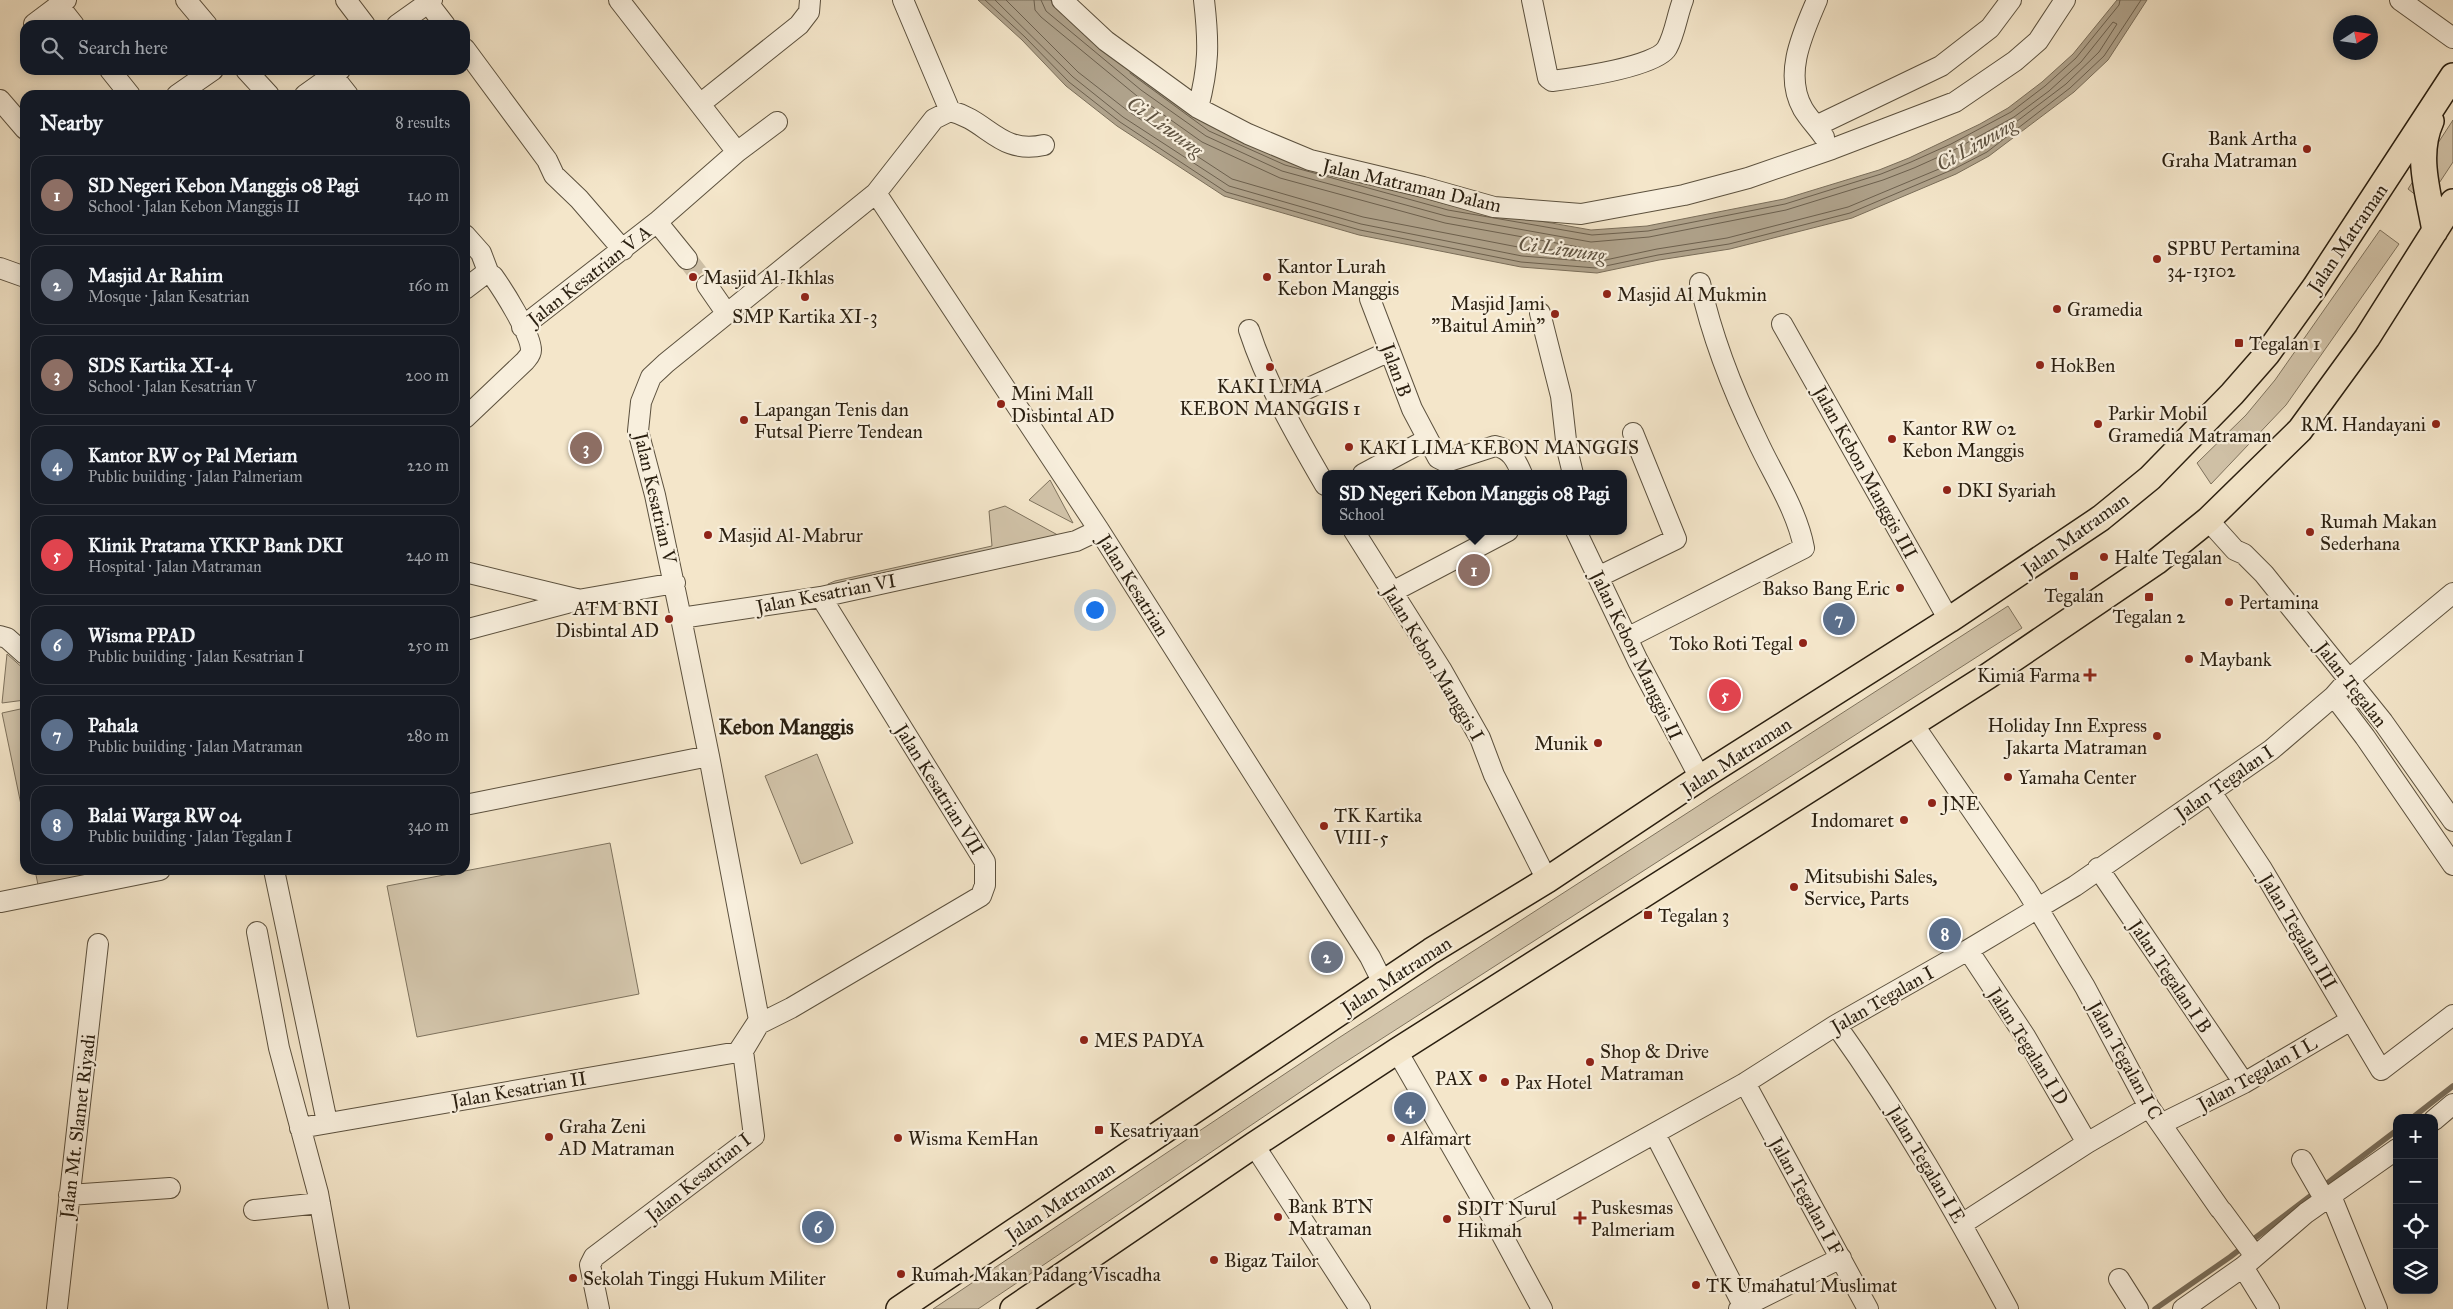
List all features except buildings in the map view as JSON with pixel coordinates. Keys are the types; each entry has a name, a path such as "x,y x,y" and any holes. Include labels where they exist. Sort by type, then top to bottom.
{"main road":[{"name":"Jalan Matraman","path":"899,1309 1383,983 1547,880 1700,778 1949,620 2101,518 2150,478 2232,394 2291,322 2453,76"},
{"path":"2435,231 2423,161 2424,136 2432,118 2453,85"},
{"path":"1013,1309 1254,1145 1398,1051 1914,724 2137,576 2214,515 2300,430 2367,338 2453,202"}],"street":[{"path":"186,0 203,20"},
{"path":"346,0 361,20"},
{"path":"619,0 737,152"},
{"path":"700,104 798,25 809,12 810,0"},
{"path":"903,0 950,111 958,113 1011,145 1020,148 1044,146"},
{"name":"Jalan Matraman Dalam","path":"1062,0 1106,41 1198,108 1248,134 1310,160 1423,187 1494,207 1581,214 1684,195 1748,178 1832,149 1955,102 2015,61 2038,41 2065,0"},
{"path":"1198,108 1206,74 1208,40 1204,0"},
{"path":"1532,0 1548,78 1552,81 1591,76 1660,56 1667,48 1683,0"},
{"path":"1816,0 1807,22 1794,66 1795,88 1803,108 1832,149"},
{"path":"1816,126 1941,66 1990,28 2011,0"},
{"path":"2400,0 2453,38"},
{"path":"405,20 430,2 442,20"},
{"path":"39,20 62,3 71,20"},
{"path":"470,56 546,160 554,175 579,199 623,250"},
{"path":"114,75 126,90"},
{"path":"185,90 206,75"},
{"path":"251,75 264,90"},
{"path":"312,90 333,75"},
{"path":"337,75 345,90"},
{"path":"0,100 20,123"},
{"name":"Jalan Kesatrian V","path":"675,583 638,431 641,402 651,377 876,193 934,119 950,111"},
{"name":"Jalan Kesatrian V A","path":"470,413 531,354 529,342 522,327 623,250 737,152 777,122"},
{"name":"Jalan Kesatrian","path":"876,193 1099,530 1370,957 1383,983"},
{"name":"Jalan Kesatrian V A","path":"657,222 687,258"},
{"path":"470,241 481,253 489,274 503,290 522,327"},
{"path":"0,268 20,275"},
{"path":"470,285 481,276 489,274"},
{"path":"1627,638 1804,548 1786,498 1737,396 1707,315 1700,283"},
{"path":"707,286 727,314"},
{"name":"Jalan B","path":"1370,299 1426,440 1438,458 1446,462 1496,446 1504,448 1516,461 1520,470"},
{"path":"1540,312 1561,396 1567,449 1572,470"},
{"name":"Jalan Kebon Manggis III","path":"1782,324 1949,620"},
{"path":"1249,330 1278,402 1322,480"},
{"path":"1278,402 1390,350"},
{"path":"1598,577 1676,539 1633,433"},
{"path":"1370,470 1426,440"},
{"name":"Jalan Tegalan","path":"2214,515 2240,541 2244,554 2264,574 2383,722 2453,821"},
{"name":"Jalan Kesatrian VI","path":"680,618 821,597 1076,541 1099,530"},
{"name":"Jalan Kebon Manggis I","path":"1356,535 1441,669 1480,738 1494,775 1547,880"},
{"path":"1392,592 1500,535"},
{"name":"Jalan Kebon Manggis II","path":"1578,535 1627,638 1700,778"},
{"path":"470,573 578,600"},
{"path":"470,629 578,600 675,583 680,618 709,756 759,1022"},
{"name":"Jalan Tegalan I","path":"1495,1222 1745,1083 1836,1025 1968,950 2074,886 2271,750 2334,696 2348,680 2453,593"},
{"name":"Jalan Kesatrian VII","path":"759,1022 791,1008 981,896 985,885 985,862 821,597"},
{"path":"0,636 7,638 20,650"},
{"path":"2334,696 2365,737 2453,865"},
{"path":"2365,737 2383,722"},
{"name":"Jalan Tegalan I C","path":"1914,724 1989,833 2085,987 2149,1107 2224,1214 2249,1258 2269,1309"},
{"path":"470,803 709,756"},
{"name":"Jalan Tegalan III","path":"2211,792 2262,869 2379,1068 2385,1068 2453,1015"},
{"name":"Jalan Tegalan I B","path":"2098,868 2244,1083"},
{"path":"275,875 328,1122"},
{"path":"2,902 101,876"},
{"path":"256,932 279,1048 320,1203 339,1309"},
{"name":"Jalan Mt. Slamet Riyadi","path":"56,1309 98,944"},
{"name":"Jalan Tegalan I D","path":"1968,950 2025,1036 2087,1143"},
{"name":"Jalan Tegalan I L","path":"2161,1124 2244,1083 2351,1020"},
{"name":"Jalan Kesatrian II","path":"300,1128 738,1052 759,1022"},
{"name":"Jalan Kesatrian I","path":"599,1309 590,1265 594,1257 754,1136 743,1051 759,1022"},
{"name":"Jalan Tegalan I E","path":"1836,1025 1882,1090 1962,1224 2008,1309"},
{"path":"1398,1051 1542,1309"},
{"name":"Jalan Tegalan I F","path":"1745,1083 1868,1309"},
{"path":"2438,1117 2453,1104"},
{"path":"1962,1224 2087,1143 2149,1107"},
{"path":"1655,1134 1742,1308 1841,1258"},
{"path":"1254,1145 1360,1309"},
{"path":"2191,1307 2249,1258 2393,1152"},
{"path":"2302,1160 2328,1198 2377,1309"},
{"path":"69,1195 170,1188"},
{"path":"254,1210 320,1203"},
{"path":"2119,1278 2138,1309"}],"shaded area":[{"path":"2453,120 2453,162 2426,203 2408,189"},
{"path":"2380,230 2399,244 2286,405 2211,484 2197,463 2246,415 2275,380"},
{"path":"1050,480 1073,523 1029,500"},
{"path":"1005,506 1065,539 830,594 828,584 835,581 992,546 989,511"},
{"path":"2008,606 2022,628 1336,1068 978,1309 933,1309 1337,1039"},
{"path":"7,654 20,666 20,701 2,703"},
{"path":"20,709 20,800 2,713"},
{"path":"817,754 853,843 801,864 765,776"},
{"path":"610,843 639,994 417,1037 387,886 444,875 470,875 470,870"},
{"path":"36,875 96,875 38,885"}],"water":[{"name":"Ci Liwung","path":"978,0 1050,0 1148,81 1287,160 1449,205 1591,230 1647,226 1784,199 1879,170 1909,158 1980,124 2008,108 2042,82 2073,54 2117,0 2147,0 2108,60 2074,92 1989,156 1956,174 1852,218 1730,249 1659,260 1597,273 1521,267 1359,235 1224,196 1117,126 1066,86 1022,40"}],"waterway":[{"path":"2417,1114 2453,1086"},
{"path":"2155,1309 2230,1257 2393,1133"}],"tunnel":[{"path":"687,259 707,285"}],"place":[{"name":"Bank Artha Graha Matraman","path":"2307,149"},
{"name":"SPBU Pertamina 34-13102","path":"2157,259"},
{"name":"Masjid Al-Ikhlas","path":"693,277"},
{"name":"Kantor Lurah Kebon Manggis","path":"1267,277"},
{"name":"Masjid Al Mukmin","path":"1607,294"},
{"name":"SMP Kartika XI-3","path":"805,297"},
{"name":"Gramedia","path":"2057,309"},
{"name":"Masjid Jami \"Baitul Amin\"","path":"1555,314"},
{"name":"Tegalan 1","path":"2239,343"},
{"name":"HokBen","path":"2040,365"},
{"name":"KAKI LIMA KEBON MANGGIS 1","path":"1270,367"},
{"name":"Mini Mall Disbintal AD","path":"1001,404"},
{"name":"Lapangan Tenis dan Futsal Pierre Tendean","path":"744,420"},
{"name":"Parkir Mobil Gramedia Matraman","path":"2098,424"},
{"name":"RM. Handayani","path":"2436,424"},
{"name":"Kantor RW 02 Kebon Manggis","path":"1892,439"},
{"name":"KAKI LIMA KEBON MANGGIS","path":"1349,447"},
{"name":"SDS Kartika XI-4","path":"586,448"},
{"name":"DKI Syariah","path":"1947,490"},
{"name":"Rumah Makan Sederhana","path":"2310,532"},
{"name":"Masjid Al-Mabrur","path":"708,535"},
{"name":"Halte Tegalan","path":"2104,557"},
{"name":"SD Negeri Kebon Manggis 08 Pagi","path":"1474,570"},
{"name":"Tegalan","path":"2074,576"},
{"name":"Bakso Bang Eric","path":"1900,588"},
{"name":"Tegalan 2","path":"2149,597"},
{"name":"Pertamina","path":"2229,602"},
{"name":"ATM BNI Disbintal AD","path":"669,619"},
{"name":"Pahala","path":"1839,619"},
{"name":"Toko Roti Tegal","path":"1803,643"},
{"name":"Maybank","path":"2189,659"},
{"name":"Kimia Farma","path":"2090,675"},
{"name":"Klinik Pratama YKKP Bank DKI","path":"1725,695"},
{"name":"Holiday Inn Express Jakarta Matraman","path":"2157,736"},
{"name":"Munik","path":"1598,743"},
{"name":"Yamaha Center","path":"2008,777"},
{"name":"JNE","path":"1932,803"},
{"name":"Indomaret","path":"1904,820"},
{"name":"TK Kartika VIII-5","path":"1324,826"},
{"name":"Mitsubishi Sales, Service, Parts","path":"1794,887"},
{"name":"Tegalan 3","path":"1648,915"},
{"name":"Balai Warga RW 04","path":"1945,934"},
{"name":"Masjid Ar Rahim","path":"1327,957"},
{"name":"MES PADYA","path":"1084,1040"},
{"name":"Shop & Drive Matraman","path":"1590,1062"},
{"name":"PAX","path":"1483,1078"},
{"name":"Pax Hotel","path":"1505,1082"},
{"name":"Kantor RW 05 Pal Meriam","path":"1410,1108"},
{"name":"Kesatriyaan","path":"1099,1130"},
{"name":"Graha Zeni AD Matraman","path":"549,1137"},
{"name":"Wisma KemHan","path":"898,1138"},
{"name":"Alfamart","path":"1391,1138"},
{"name":"Bank BTN Matraman","path":"1278,1217"},
{"name":"Puskesmas Palmeriam","path":"1580,1218"},
{"name":"SDIT Nurul Hikmah","path":"1447,1219"},
{"name":"Wisma PPAD","path":"818,1227"},
{"name":"Bigaz Tailor","path":"1214,1260"},
{"name":"Rumah Makan Padang Viscadha","path":"901,1274"},
{"name":"Sekolah Tinggi Hukum Militer","path":"573,1278"},
{"name":"TK Umahatul Muslimat","path":"1696,1285"}],"district":[{"name":"Kebon Manggis","path":"786,727"}]}
